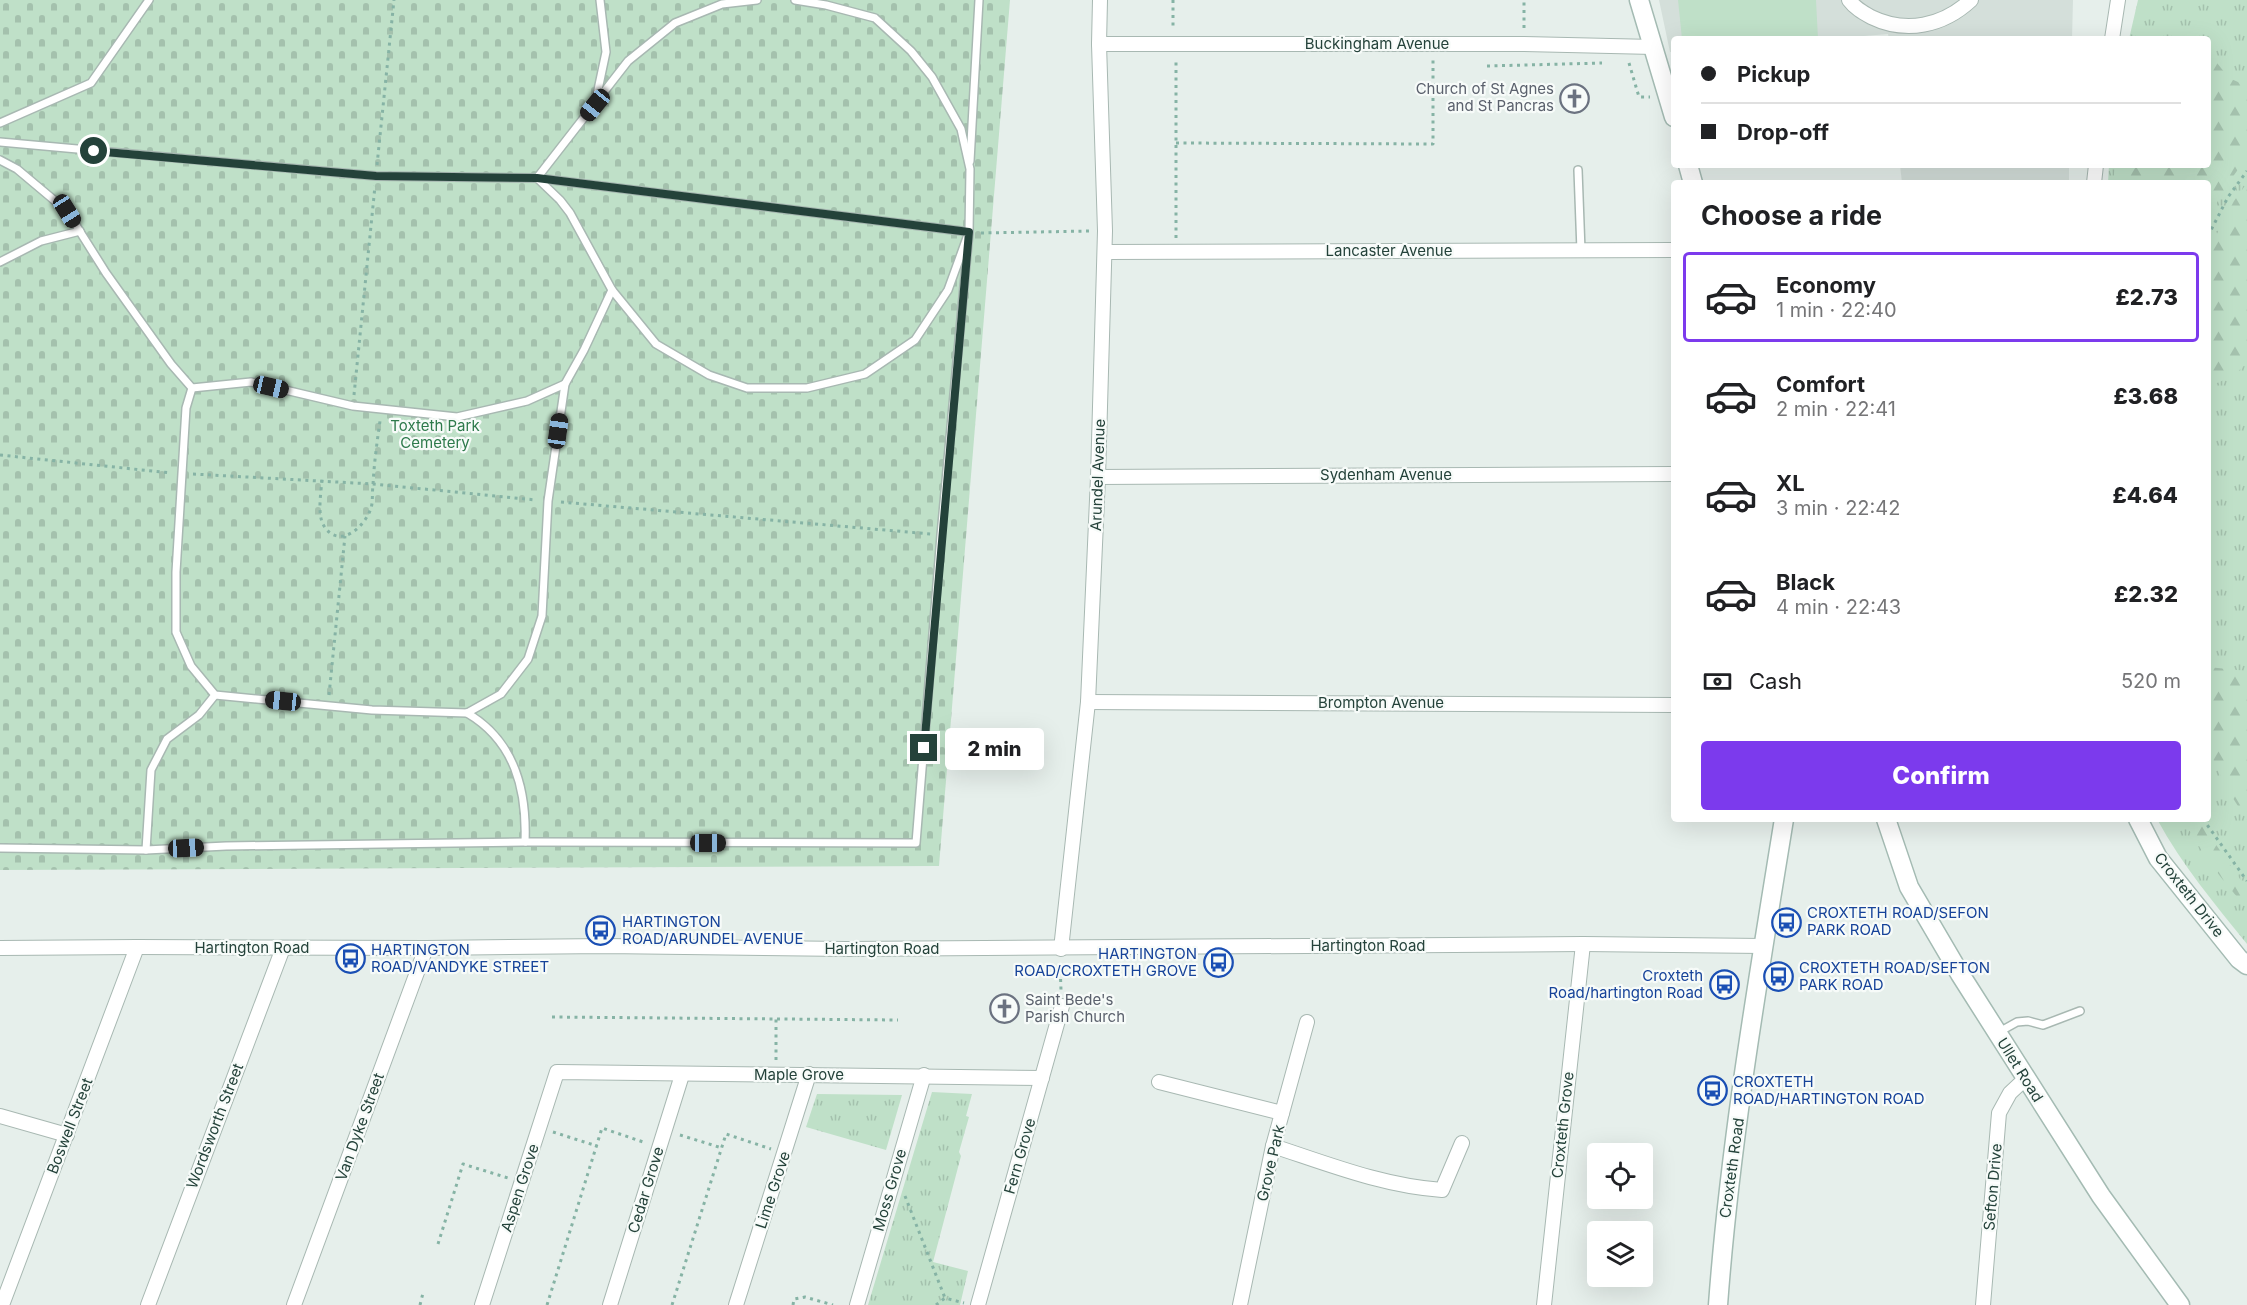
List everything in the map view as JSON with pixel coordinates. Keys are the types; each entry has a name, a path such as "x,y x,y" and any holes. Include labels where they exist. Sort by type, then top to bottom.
{"main road":[{"path":"1639,0 1671,106"},
{"name":"Croxteth Road","path":"1718,1305 1725,1212 1784,822"},
{"name":"Ullet Road","path":"1887,822 1909,887 1997,1034 2101,1196 2180,1305"},
{"name":"Croxteth Drive","path":"2139,822 2157,858 2239,959 2247,965"}],"street":[{"name":"Arundel Avenue","path":"1061,949 1088,702 1098,477 1105,252 1100,0"},
{"path":"1849,0 1855,8 1884,23 1907,27 1940,21 1954,14 1971,0"},
{"path":"2112,36 2118,0"},
{"name":"Buckingham Avenue","path":"1100,44 1654,46"},
{"name":"Lancaster Avenue","path":"1105,252 1671,250"},
{"name":"Sydenham Avenue","path":"1098,477 1671,474"},
{"name":"Brompton Avenue","path":"1088,702 1671,705"},
{"name":"Hartington Road","path":"0,948 605,946 1061,949 1583,944 1764,946"},
{"name":"Croxteth Grove","path":"1544,1305 1583,944"},
{"name":"Boswell Street","path":"2,1305 137,946"},
{"name":"Wordsworth Street","path":"148,1305 283,948"},
{"name":"Van Dyke Street","path":"294,1305 426,948"},
{"name":"Fern Grove","path":"978,1305 1062,1006"},
{"name":"Grove Park","path":"1240,1305 1273,1146 1307,1022"},
{"name":"Maple Grove","path":"557,1072 1042,1078"},
{"name":"Aspen Grove","path":"482,1305 557,1072"},
{"name":"Lime Grove","path":"736,1305 809,1074"},
{"name":"Cedar Grove","path":"610,1305 682,1075"},
{"name":"Moss Grove","path":"856,1305 924,1075"},
{"name":"Sefton Drive","path":"1983,1305 1999,1113 2010,1093 2025,1078"},
{"path":"1159,1082 1282,1113"},
{"path":"0,1116 67,1135"},
{"path":"1273,1146 1386,1182 1420,1189 1442,1190 1462,1143"}],"lane":[{"path":"0,123 91,83 149,0"},
{"path":"595,105 606,52 600,0"},
{"path":"537,178 628,61 675,23 722,4 757,0"},
{"path":"795,0 826,5 875,18 911,51 932,77 961,129 970,169"},
{"path":"0,848 146,850 226,846 525,842 916,843 969,232 979,0"},
{"path":"0,142 376,176 537,178 969,232"},
{"path":"0,159 17,169 67,211 106,273 164,355 192,388"},
{"path":"1578,170 1581,250"},
{"path":"537,178 570,213 612,290 656,344 709,375 747,388 807,388 865,374 915,340 948,290 969,232"},
{"path":"0,262 41,240 80,231"},
{"path":"467,713 501,694 528,659 542,616 548,501 565,384 612,290"},
{"path":"192,388 251,382 353,406 457,417 527,401 565,384"},
{"path":"192,388 186,408 176,572 176,632 191,666 215,695 372,710 467,713 483,722 505,747 517,773 526,812 525,842"},
{"path":"146,850 151,770 167,739 199,715 215,695"},
{"path":"1997,1034 2017,1022 2028,1021 2043,1025 2080,1011"}],"path":[{"path":"353,406 394,0"},
{"path":"1173,0 1173,44 1176,60 1176,251"},
{"path":"1524,0 1524,44"},
{"path":"1176,143 1433,144 1434,44"},
{"path":"1487,66 1606,63"},
{"path":"1618,63 1630,63 1639,97 1668,96"},
{"path":"2211,230 2228,197 2247,171"},
{"path":"969,232 992,234 1105,231"},
{"path":"322,480 321,512 324,526 334,536 345,536 354,532 364,522 372,507 381,408"},
{"path":"0,455 182,474 373,484 941,535"},
{"path":"327,706 345,536"},
{"path":"2205,822 2247,881"},
{"path":"1061,949 1059,960 1062,1006"},
{"path":"552,1017 898,1020"},
{"path":"775,1074 776,1019"},
{"path":"539,1128 597,1146"},
{"path":"547,1305 602,1128 659,1147"},
{"path":"665,1130 722,1148"},
{"path":"672,1305 726,1134 784,1153"},
{"path":"438,1244 463,1164 521,1182"},
{"path":"896,1172 945,1298"},
{"path":"420,1305 423,1293"},
{"path":"793,1305 794,1299 805,1296 833,1305"},
{"path":"936,1305 945,1298"},
{"path":"945,1298 970,1305"}],"shaded area":[{"path":"1659,0 2073,0 2072,36 1888,36 1888,34 1671,36 1670,52"},
{"path":"1900,168 2069,168 2069,180 1902,180"}],"green space":[{"name":"Toxteth Park Cemetery","path":"0,0 1010,0 939,866 0,870"},
{"path":"1678,0 1816,0 1818,36 1682,36"},
{"path":"2138,0 2247,0 2247,944 2188,868 2159,822 2211,822 2211,180 2108,180 2109,168 2211,168 2211,36 2130,36"},
{"path":"2211,59 2229,78 2247,86 2247,157 2211,213 2211,180 2113,180 2115,168 2211,168"},
{"path":"2247,183 2247,363 2233,376 2211,386 2211,245 2234,201"},
{"path":"2211,667 2247,671 2247,820 2227,789 2211,755"},
{"path":"2185,822 2200,822 2247,889 2247,908 2212,866"},
{"path":"932,1092 972,1094 966,1116 969,1117 959,1152 961,1156 933,1262 968,1271 960,1305 868,1305"},
{"path":"817,1094 902,1095 886,1150 806,1127"}],"place":[{"name":"Church of St Agnes and St Pancras","path":"1575,98"},
{"name":"CROXTETH ROAD/SEFON PARK ROAD","path":"1786,922"},
{"name":"HARTINGTON ROAD/ARUNDEL AVENUE","path":"601,931"},
{"name":"HARTINGTON ROAD/VANDYKE STREET","path":"350,959"},
{"name":"HARTINGTON ROAD/CROXTETH GROVE","path":"1218,963"},
{"name":"CROXTETH ROAD/SEFTON PARK ROAD","path":"1778,977"},
{"name":"Croxteth Road/hartington Road","path":"1724,985"},
{"name":"Saint Bede's Parish Church","path":"1004,1009"},
{"name":"CROXTETH ROAD/HARTINGTON ROAD","path":"1712,1091"}],"route":[{"path":"94,151 376,176 537,178 969,232 924,748"}]}
